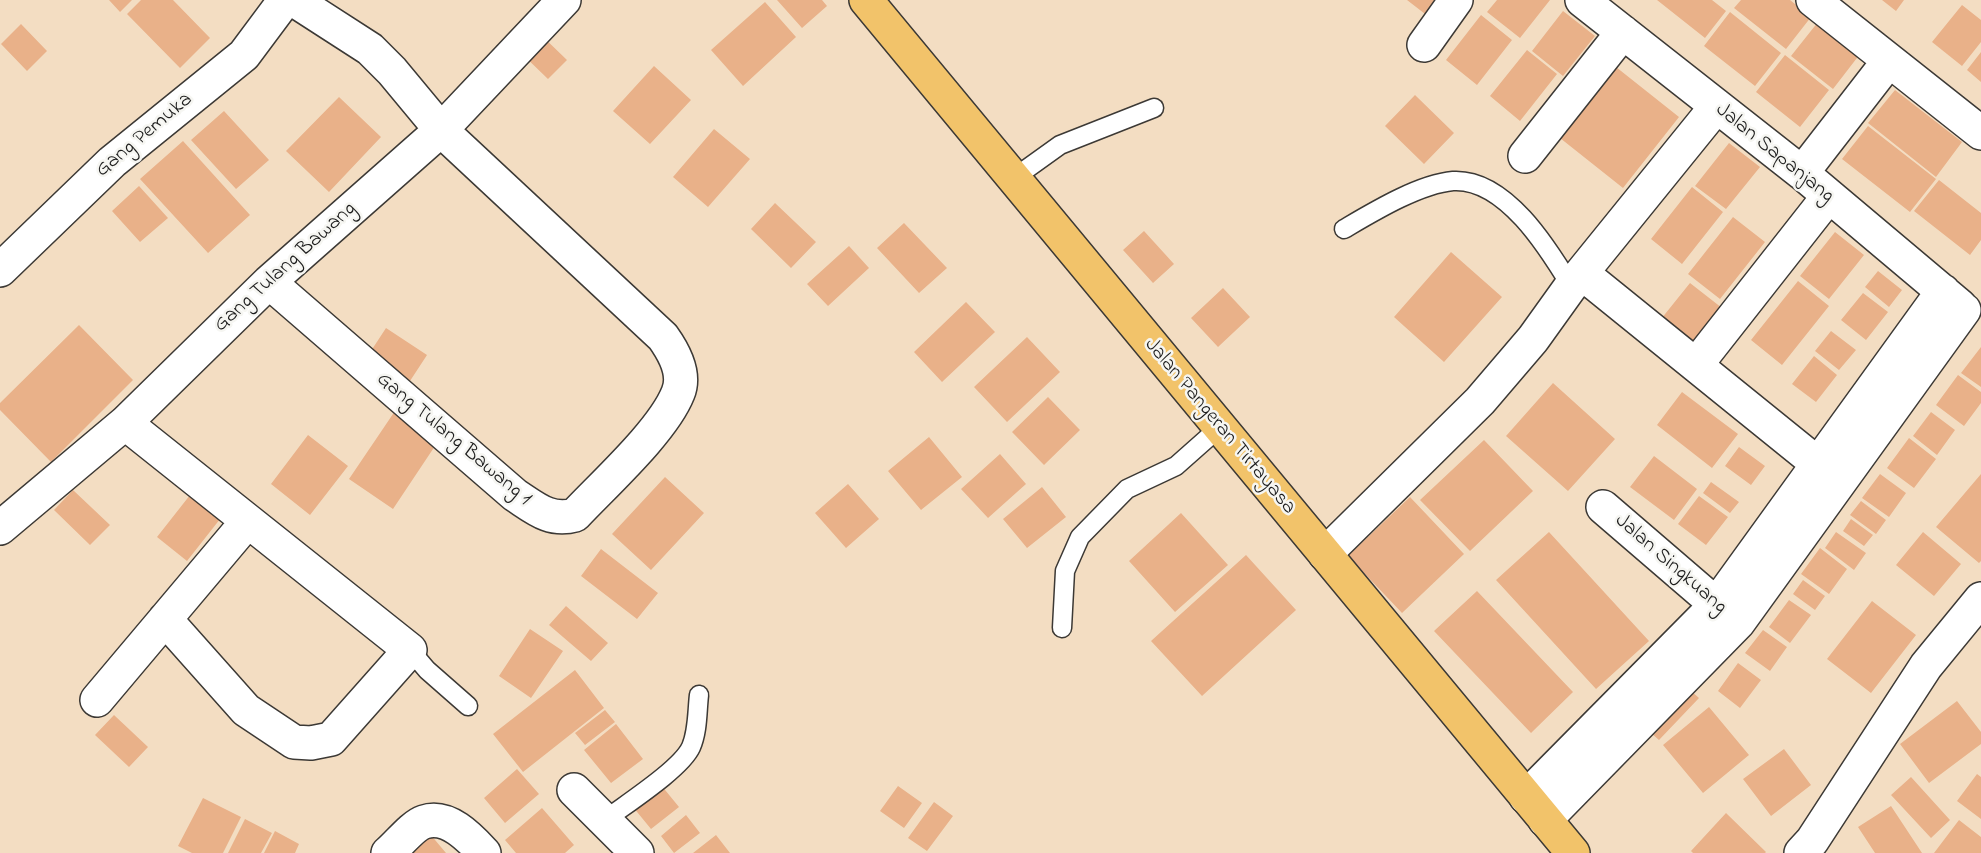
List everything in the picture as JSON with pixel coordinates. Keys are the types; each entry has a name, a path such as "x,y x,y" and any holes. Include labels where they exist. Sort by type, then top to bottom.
{"main road":[{"name":"Jalan Pangeran Tirtayasa","path":"866,0 1573,853"}],"street":[{"name":"Gang Pemuka","path":"0,270 112,162 244,55 285,0"},
{"name":"Gang Tulang Bawang 1","path":"269,282 515,495 546,515 561,519 574,515 651,434 679,391 675,354 655,330 441,130 392,71 370,49 294,0"},
{"name":"Gang Tulang Bawang","path":"0,528 125,423 269,282 441,130 564,0"},
{"path":"1424,45 1456,0"},
{"name":"Jalan Sapanjang","path":"1582,0 1716,108 1802,173 1963,309"},
{"path":"1813,0 1888,62 1981,133"},
{"path":"1526,156 1623,32"},
{"path":"1802,173 1888,62"},
{"path":"1325,554 1480,401 1533,339 1577,280 1716,108"},
{"path":"1696,365 1828,197"},
{"path":"1577,280 1696,365 1827,473"},
{"path":"1535,808 1727,614 1827,473 1963,309"},
{"path":"125,423 410,650 331,739 311,743 294,742 246,710 165,619"},
{"name":"Jalan Singkuang","path":"1603,507 1727,614"},
{"path":"97,700 247,522"},
{"path":"1801,853 1926,666 1981,599"},
{"path":"574,790 637,853"},
{"path":"388,853 423,822 437,822 465,833 484,853"}],"lane":[{"path":"1014,178 1060,145 1154,108"},
{"path":"1344,229 1387,204 1417,192 1452,181 1479,185 1509,205 1577,280"},
{"path":"1062,628 1065,571 1080,537 1127,489 1176,466 1220,427"},
{"path":"410,650 427,670 468,706"},
{"path":"605,820 663,776 686,755 696,729 699,695"}],"building":[{"path":"109,0 132,0 120,12"},
{"path":"141,0 173,0 210,38 180,68 127,14"},
{"path":"777,0 822,0 827,6 802,28"},
{"path":"1407,0 1443,0 1429,17"},
{"path":"1497,0 1550,0 1520,38 1487,12"},
{"path":"1657,0 1712,0 1726,11 1705,38"},
{"path":"1741,0 1790,0 1811,17 1786,49 1734,8"},
{"path":"1882,0 1904,0 1896,11"},
{"path":"765,2 796,37 743,86 711,50"},
{"path":"1962,5 1981,20 1981,42 1962,66 1932,42"},
{"path":"1563,11 1595,36 1563,76 1532,51"},
{"path":"1730,12 1781,53 1755,86 1704,46"},
{"path":"1481,15 1512,40 1477,85 1446,60"},
{"path":"1818,22 1860,54 1833,89 1791,56"},
{"path":"21,24 47,51 27,71 1,44"},
{"path":"538,32 567,60 548,79 519,51"},
{"path":"1527,50 1557,74 1520,121 1490,96"},
{"path":"1981,52 1981,82 1967,70"},
{"path":"1785,55 1829,90 1800,127 1756,92"},
{"path":"654,66 691,100 650,144 613,111"},
{"path":"1616,67 1679,117 1623,188 1560,138"},
{"path":"1895,90 1962,142 1936,177 1868,123"},
{"path":"1415,95 1454,133 1424,164 1385,126"},
{"path":"339,97 381,137 329,192 286,151"},
{"path":"224,111 269,160 236,189 191,140"},
{"path":"1868,126 1936,179 1910,212 1842,159"},
{"path":"714,129 750,159 708,207 673,177"},
{"path":"183,141 250,215 208,253 140,179"},
{"path":"1729,143 1760,167 1726,209 1695,186"},
{"path":"1939,180 1981,213 1981,240 1970,255 1914,211"},
{"path":"139,186 168,218 140,242 112,211"},
{"path":"1692,187 1723,212 1682,264 1651,239"},
{"path":"775,203 816,242 791,268 751,229"},
{"path":"1733,217 1765,242 1720,299 1688,274"},
{"path":"904,223 947,268 919,293 877,248"},
{"path":"1144,231 1174,264 1153,283 1123,250"},
{"path":"1835,232 1864,255 1829,299 1800,276"},
{"path":"849,246 869,268 828,306 807,284"},
{"path":"1451,252 1502,297 1444,362 1394,317"},
{"path":"1878,271 1902,290 1889,307 1865,287"},
{"path":"1798,281 1829,306 1782,365 1751,340"},
{"path":"1690,283 1722,308 1686,354 1653,329"},
{"path":"1223,288 1250,317 1218,347 1191,318"},
{"path":"1863,293 1888,312 1866,340 1841,320"},
{"path":"966,302 995,332 942,382 914,352"},
{"path":"79,325 133,380 51,462 0,410 0,403"},
{"path":"386,328 427,355 410,381 369,354"},
{"path":"1831,331 1856,350 1839,370 1815,351"},
{"path":"1027,337 1060,372 1007,422 974,387"},
{"path":"1981,347 1981,387 1961,373"},
{"path":"1814,356 1837,375 1816,402 1792,384"},
{"path":"1958,375 1981,392 1981,403 1964,426 1936,405"},
{"path":"1553,383 1615,439 1568,491 1506,436"},
{"path":"1682,392 1738,434 1712,468 1657,425"},
{"path":"1048,397 1080,430 1044,465 1012,432"},
{"path":"395,411 439,440 393,509 349,479"},
{"path":"1931,412 1955,430 1937,455 1913,436"},
{"path":"308,435 348,466 310,515 271,484"},
{"path":"929,437 962,477 921,510 888,471"},
{"path":"1909,438 1936,459 1914,488 1887,468"},
{"path":"1484,440 1533,491 1470,551 1420,500"},
{"path":"1739,447 1765,466 1751,485 1725,466"},
{"path":"1000,454 1026,484 988,518 961,489"},
{"path":"1654,456 1697,489 1674,520 1630,487"},
{"path":"1880,474 1906,493 1889,517 1862,498"},
{"path":"1981,474 1981,561 1979,563 1936,527"},
{"path":"665,477 704,513 651,570 612,534"},
{"path":"1711,482 1739,502 1730,513 1703,493"},
{"path":"848,484 879,519 846,548 815,513"},
{"path":"1042,487 1066,517 1027,548 1003,519"},
{"path":"73,490 110,525 90,545 54,510"},
{"path":"194,490 224,514 187,561 157,537"},
{"path":"1699,496 1728,517 1706,545 1678,524"},
{"path":"1410,497 1464,554 1402,613 1348,556"},
{"path":"1861,501 1886,520 1876,534 1850,515"},
{"path":"1181,513 1228,565 1175,612 1129,561"},
{"path":"1851,519 1873,535 1864,546 1843,531"},
{"path":"1549,532 1649,641 1596,689 1496,580"},
{"path":"1836,532 1866,553 1854,570 1825,548"},
{"path":"1923,532 1961,564 1934,596 1896,565"},
{"path":"1820,548 1847,569 1829,594 1801,574"},
{"path":"601,549 658,593 637,619 581,576"},
{"path":"1246,555 1296,610 1202,696 1151,641"},
{"path":"1803,580 1825,596 1815,610 1793,594"},
{"path":"1477,591 1573,692 1531,733 1434,631"},
{"path":"1789,600 1811,615 1790,643 1769,627"},
{"path":"1872,601 1916,635 1871,693 1827,659"},
{"path":"566,606 608,643 591,661 549,625"},
{"path":"530,629 563,651 531,698 499,676"},
{"path":"1763,630 1787,647 1770,671 1745,653"},
{"path":"1738,663 1761,680 1740,708 1718,691"},
{"path":"575,670 604,708 523,772 493,734"},
{"path":"1683,684 1699,698 1659,740 1643,726"},
{"path":"1957,701 1981,732 1981,744 1929,783 1900,744"},
{"path":"1709,707 1749,755 1703,793 1663,745"},
{"path":"605,710 615,722 585,745 575,733"},
{"path":"114,715 148,747 129,767 95,735"},
{"path":"616,724 643,759 611,783 584,750"},
{"path":"1784,749 1811,785 1771,816 1743,779"},
{"path":"517,769 539,794 505,823 484,798"},
{"path":"1977,774 1981,777 1981,819 1957,801"},
{"path":"1911,777 1950,820 1931,838 1891,795"},
{"path":"661,785 679,807 651,829 633,807"},
{"path":"898,786 922,803 904,828 880,811"},
{"path":"203,798 241,817 223,853 192,853 178,846"},
{"path":"934,802 953,816 927,851 908,838"},
{"path":"1891,806 1922,853 1875,853 1858,827"},
{"path":"542,808 574,845 565,853 516,853 505,840"},
{"path":"1726,813 1765,853 1693,853 1691,851"},
{"path":"686,815 700,833 674,853 661,836"},
{"path":"245,819 272,833 261,853 228,853"},
{"path":"1959,820 1981,837 1981,853 1934,853"},
{"path":"275,831 299,844 295,853 264,853"},
{"path":"430,834 446,853 408,853"},
{"path":"716,835 730,853 693,853"}]}
